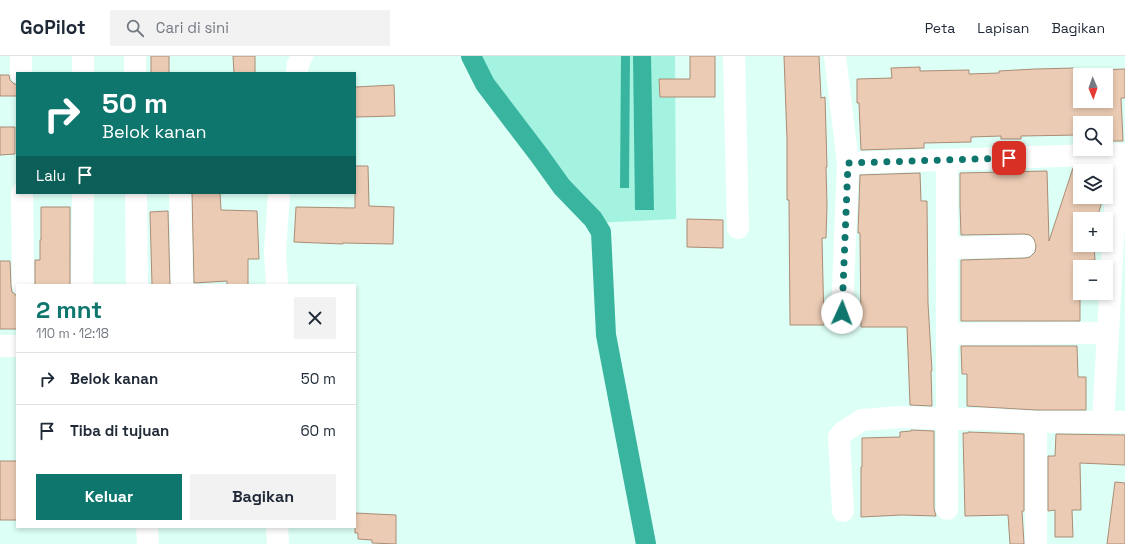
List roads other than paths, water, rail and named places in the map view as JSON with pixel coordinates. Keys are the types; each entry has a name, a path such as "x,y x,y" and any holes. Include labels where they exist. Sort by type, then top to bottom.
{"street":[{"path":"21,56 21,72"},
{"path":"83,56 83,72"},
{"path":"135,56 135,72"},
{"path":"297,72 298,64 302,56"},
{"path":"734,56 738,228"},
{"path":"836,56 848,163 842,313"},
{"path":"848,163 1121,154 1103,422"},
{"path":"947,160 947,509"},
{"path":"22,194 23,284"},
{"path":"82,284 83,194"},
{"path":"136,194 137,284"},
{"path":"180,194 182,284"},
{"path":"277,284 275,252 279,194"},
{"path":"947,248 1024,246"},
{"path":"947,334 1108,333"},
{"path":"0,346 16,346"},
{"path":"843,511 839,437 842,433 862,420 901,417 1036,422 1125,422"},
{"path":"1036,422 1036,544"},
{"path":"148,528 148,544"},
{"path":"277,528 278,544"}],"waterway":[{"path":"471,56 485,84 562,187 593,219 601,232 606,335 646,544"}]}
